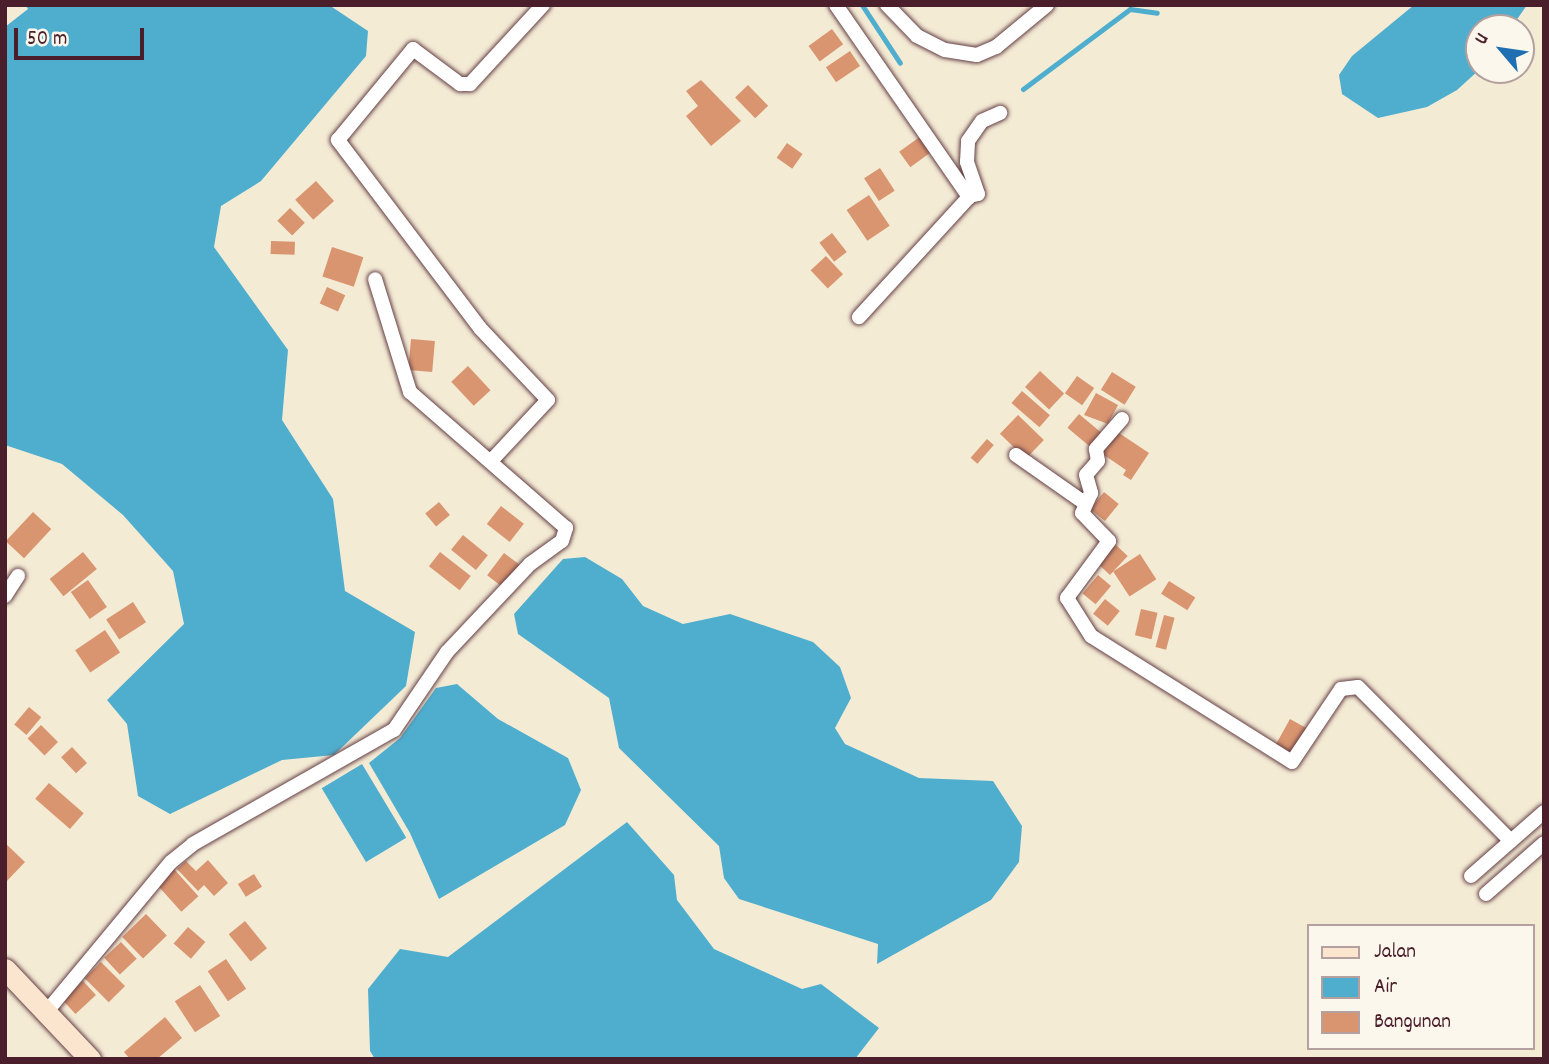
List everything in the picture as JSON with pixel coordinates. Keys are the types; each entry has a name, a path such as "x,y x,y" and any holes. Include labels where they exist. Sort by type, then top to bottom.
{"street":[{"path":"836,5 969,197"},
{"path":"887,5 917,36 945,50 977,55 996,47 1046,5"},
{"path":"492,460 548,400 480,328 338,140 413,49 460,84 470,84 535,8"},
{"path":"859,317 969,197 978,194 967,162 968,141 982,121 1000,113"},
{"path":"48,1010 171,862 192,845 394,730 447,652 530,564 562,541 566,528 492,460 410,392 375,279"},
{"path":"1122,419 1096,449 1098,461 1086,474 1091,493 1082,513 1109,541 1067,598 1091,636 1292,762 1341,689 1358,687 1511,841"},
{"path":"1016,455 1086,505"},
{"path":"5,596 18,576"},
{"path":"1471,876 1544,812"},
{"path":"1486,894 1544,843"},
{"path":"5,969 48,1010 90,1059"}],"water":[{"path":"25,5 329,5 368,31 366,56 261,181 221,206 214,247 288,350 282,420 333,499 345,591 415,632 406,686 334,755 282,760 170,814 138,796 127,724 107,700 184,624 173,571 123,515 62,464 5,445 5,27 28,9"},
{"path":"1414,5 1527,5 1521,14 1465,14 1465,83 1427,107 1378,118 1342,94 1339,75 1352,56"},
{"path":"585,557 622,579 643,606 683,624 730,614 813,642 840,667 851,698 835,728 845,744 919,778 993,781 1022,826 1019,862 991,900 877,964 878,944 739,899 724,878 719,846 619,748 609,698 518,634 514,614 563,559"},
{"path":"457,684 498,719 568,758 581,790 565,825 439,899 410,833 369,763 400,738 436,688"},
{"path":"362,764 406,838 366,862 322,788"},
{"path":"627,822 674,875 677,900 714,949 802,989 821,984 879,1028 855,1059 375,1059 370,1051 368,989 400,949 448,957"}],"building":[{"path":"832,29 843,44 820,61 809,46"},
{"path":"850,51 860,66 836,82 826,67"},
{"path":"701,80 741,121 711,146 686,116 698,106 686,91"},
{"path":"748,85 768,106 755,118 735,98"},
{"path":"921,136 932,151 910,167 899,152"},
{"path":"787,143 803,154 792,169 777,158"},
{"path":"880,168 895,191 879,201 864,178"},
{"path":"316,181 334,201 313,220 295,200"},
{"path":"869,195 890,226 867,241 847,210"},
{"path":"290,208 305,223 292,236 277,221"},
{"path":"832,233 847,252 834,262 819,243"},
{"path":"271,241 295,242 295,255 271,254"},
{"path":"332,247 363,257 354,287 322,276"},
{"path":"826,256 843,274 828,289 811,270"},
{"path":"327,287 345,295 338,312 320,303"},
{"path":"411,339 435,341 432,372 408,370"},
{"path":"468,366 491,390 474,406 451,382"},
{"path":"1040,371 1064,394 1049,410 1025,387"},
{"path":"1112,372 1136,387 1125,405 1101,390"},
{"path":"1077,376 1094,388 1082,405 1065,393"},
{"path":"1022,391 1050,415 1039,427 1012,403"},
{"path":"1096,393 1118,405 1108,424 1084,415"},
{"path":"1079,414 1102,433 1090,447 1067,428"},
{"path":"1018,415 1044,440 1026,459 1000,434"},
{"path":"1116,431 1149,453 1131,480 1123,475 1126,470 1101,453"},
{"path":"987,439 994,445 977,464 971,458"},
{"path":"1104,492 1119,504 1105,521 1090,509"},
{"path":"439,502 450,515 436,527 425,514"},
{"path":"501,506 524,524 510,542 487,524"},
{"path":"33,512 51,529 24,558 6,541"},
{"path":"463,535 488,555 476,570 451,550"},
{"path":"1116,545 1128,556 1110,575 1098,564"},
{"path":"83,552 97,569 63,596 50,579"},
{"path":"440,552 471,576 460,590 429,566"},
{"path":"504,553 520,565 503,587 487,575"},
{"path":"1140,554 1156,579 1130,597 1113,571"},
{"path":"1098,575 1111,586 1096,604 1083,593"},
{"path":"88,580 107,607 90,619 71,592"},
{"path":"1169,581 1195,597 1187,610 1161,594"},
{"path":"1105,599 1120,611 1108,626 1093,614"},
{"path":"133,602 146,622 119,640 106,619"},
{"path":"1141,609 1158,613 1151,639 1135,635"},
{"path":"1164,615 1175,618 1166,650 1155,647"},
{"path":"105,630 120,652 90,673 75,650"},
{"path":"29,707 41,717 26,735 14,725"},
{"path":"1290,719 1308,729 1293,756 1275,746"},
{"path":"41,725 58,742 45,755 28,738"},
{"path":"72,747 87,763 76,773 61,757"},
{"path":"49,783 84,813 70,829 35,799"},
{"path":"5,843 25,862 5,883"},
{"path":"208,860 228,883 214,896 204,885 198,891 177,869 186,861 196,871"},
{"path":"173,868 198,896 181,912 156,883"},
{"path":"254,874 262,887 246,897 238,884"},
{"path":"146,914 167,936 143,959 122,937"},
{"path":"245,921 267,948 251,961 229,934"},
{"path":"188,927 205,942 191,959 174,944"},
{"path":"121,942 137,959 120,975 104,958"},
{"path":"226,959 246,989 228,1001 208,971"},
{"path":"101,962 125,986 109,1002 85,978"},
{"path":"83,981 96,995 75,1014 63,1000"},
{"path":"200,985 220,1016 195,1032 175,1001"},
{"path":"165,1017 182,1038 157,1059 130,1059 124,1052"}],"waterway":[{"path":"862,5 900,63"},
{"path":"1023,89 1130,9 1157,13"}]}
